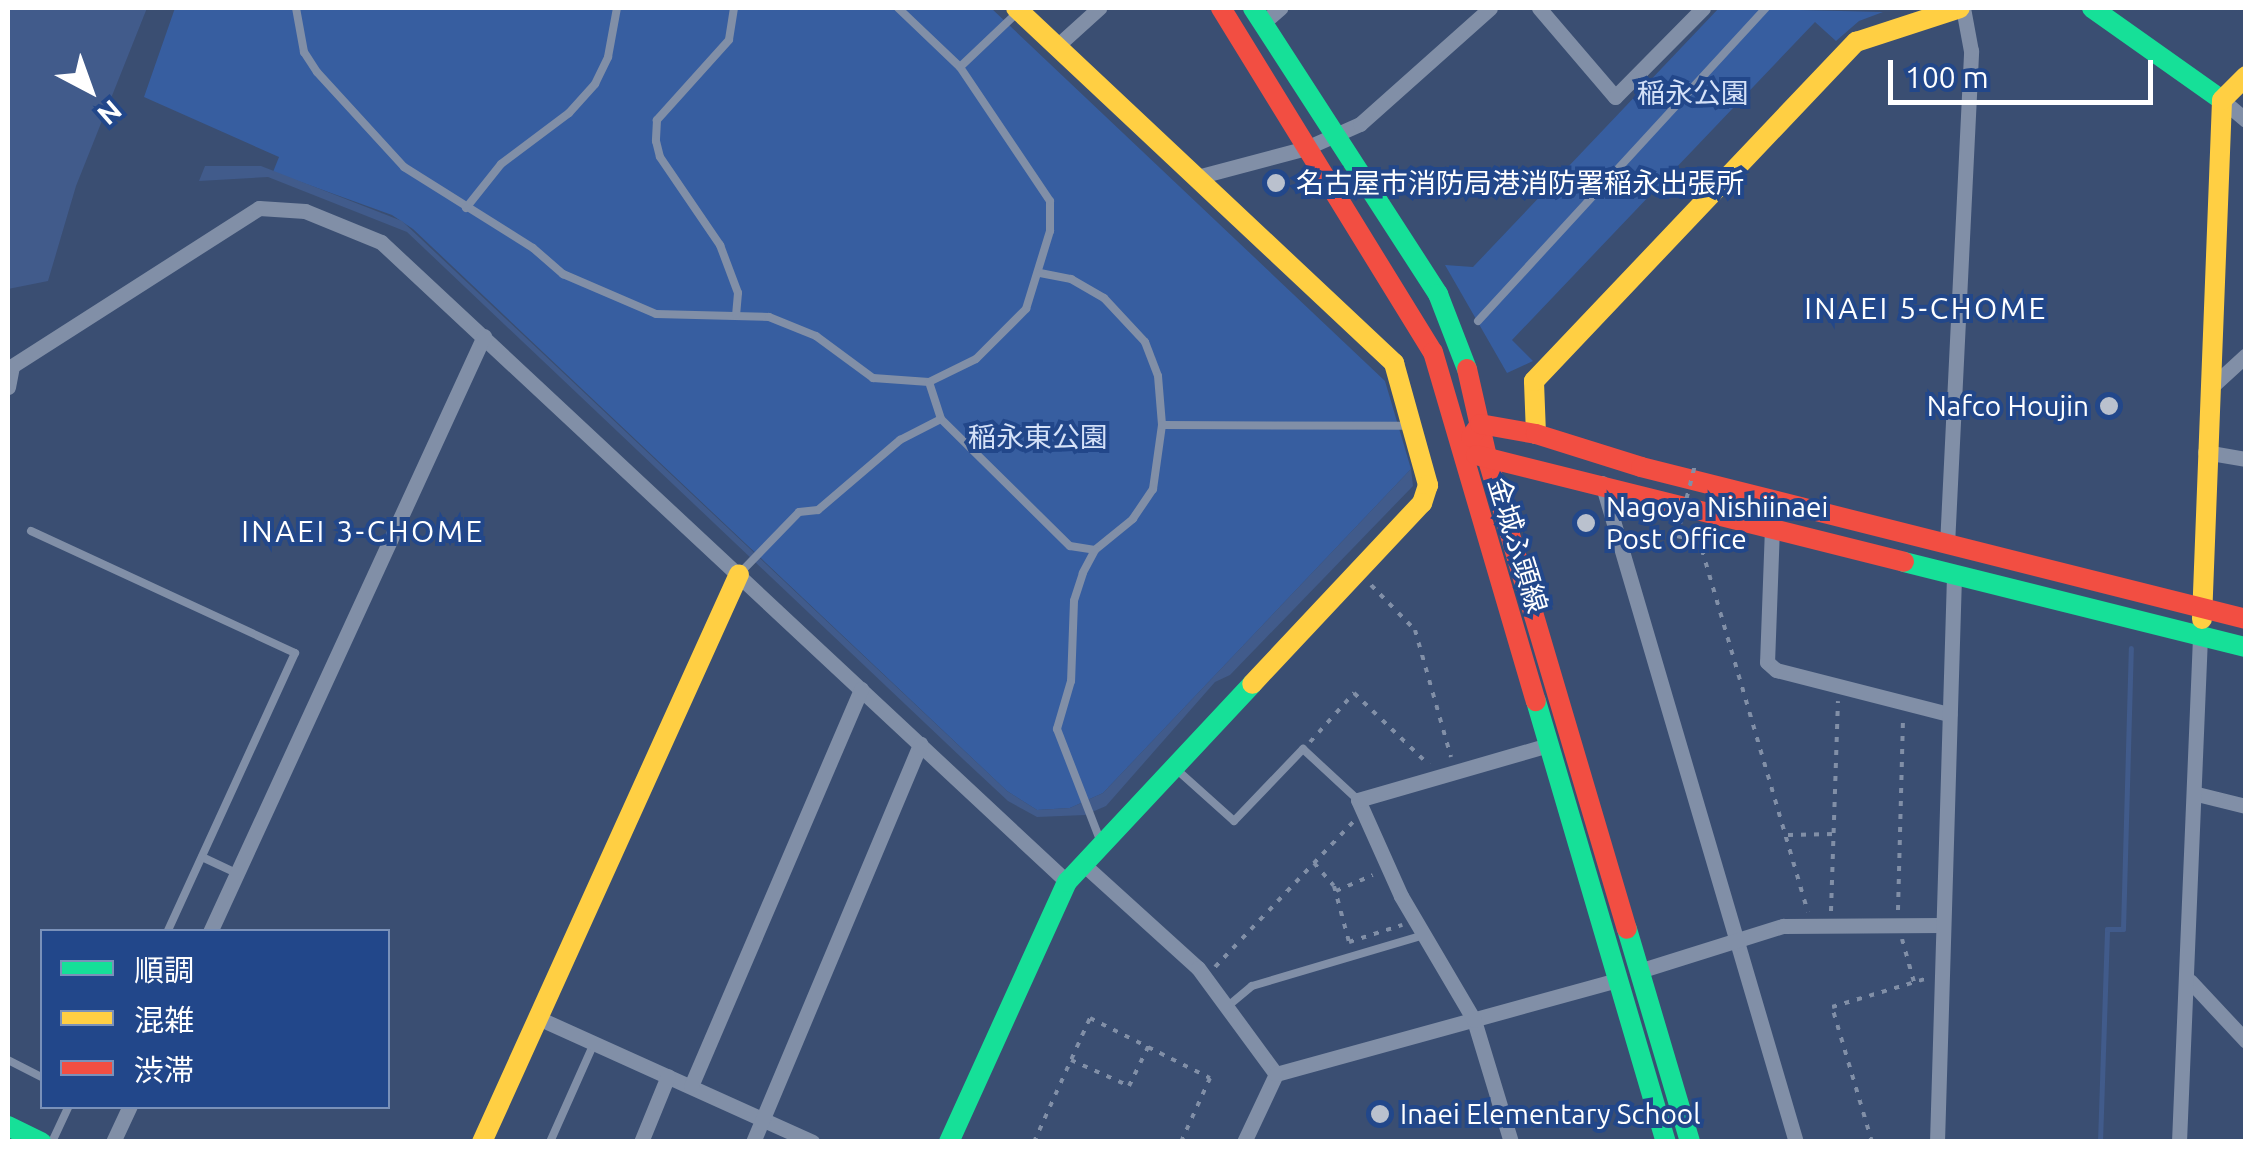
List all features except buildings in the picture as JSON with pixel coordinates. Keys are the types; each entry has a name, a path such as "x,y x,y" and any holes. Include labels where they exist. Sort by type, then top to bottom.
{"street":[{"path":"1057,46 1098,8"},
{"name":"金城ふ頭線","path":"1221,8 1306,148 1416,316 1433,352 1666,1142"},
{"path":"1258,15 1280,8"},
{"path":"1197,178 1306,148 1360,124 1490,8"},
{"path":"1540,8 1616,97 1703,8"},
{"path":"1536,434 1534,382 1856,42 1961,8 1971,51 1947,546"},
{"path":"2092,8 2246,120"},
{"path":"949,1142 1067,882 1422,503 1428,470 1394,363 1018,9"},
{"name":"金城ふ頭線","path":"1258,15 1438,294 1461,342 1487,457 1690,1142"},
{"path":"2178,1142 2182,1018 2190,980 2198,794 2206,392 2222,100 2246,76"},
{"path":"8,387 12,366 260,208 305,211 381,242 742,569 861,689 1067,882"},
{"path":"211,929 484,336"},
{"path":"2206,392 2246,355"},
{"path":"2246,619 1947,546 1536,434 1480,424 1461,452 1772,526 1954,576 2246,648"},
{"path":"2205,452 2246,459"},
{"path":"1602,484 1796,1142"},
{"path":"1772,526 1767,662 1838,686 1949,714"},
{"path":"482,1142 742,569"},
{"path":"1937,1142 1954,576"},
{"path":"691,1086 861,689"},
{"path":"753,1142 920,744"},
{"path":"1511,1142 1474,1020 1420,928 1361,806 1448,774 1549,745"},
{"path":"2198,794 2246,806"},
{"path":"1082,862 1205,978 1276,1074"},
{"path":"1640,971 1736,937 1812,926 1942,925"},
{"path":"1244,1142 1276,1074 1618,980"},
{"path":"2190,980 2246,1041"},
{"path":"538,1018 812,1142"},
{"path":"641,1142 668,1076"},
{"path":"114,1142 129,1109"},
{"path":"8,1126 40,1142"}],"lane":[{"path":"296,8 304,52 317,72 404,167 533,248 563,274 616,299 679,318 736,314 769,317 816,336 873,378 929,382 976,359 1026,309 1040,273 1050,202 960,67 898,8"},
{"path":"466,208 501,164 570,113 595,84 608,57 617,8"},
{"path":"734,8 729,40 667,106 657,120 656,141 660,157 720,245 738,294 736,314"},
{"path":"1478,321 1766,8"},
{"path":"960,67 1018,9"},
{"path":"1040,273 1070,279 1126,317 1145,342 1158,376 1162,425 1154,489 1134,519 1095,550 1074,601 1071,681 1057,729 1101,842"},
{"path":"929,382 942,419 1070,546 1095,550"},
{"path":"742,569 799,512 818,510 900,440 942,419"},
{"path":"1162,425 1415,426"},
{"path":"31,531 295,654 168,929"},
{"path":"1173,766 1234,821 1303,749 1361,806"},
{"path":"202,856 237,873"},
{"path":"1226,1007 1252,986 1420,928"},
{"path":"550,1142 594,1043"},
{"path":"8,1060 40,1076"},
{"path":"52,1142 68,1109"}],"path":[{"path":"1688,525 1686,534 1694,540 1677,536 1695,466"},
{"path":"1706,530 1702,550 1812,926"},
{"path":"1358,572 1415,630 1448,774"},
{"path":"1830,926 1838,686"},
{"path":"1303,749 1354,693 1448,774"},
{"path":"1904,703 1898,926 1914,982"},
{"path":"1205,978 1314,863 1361,806"},
{"path":"1786,835 1834,834"},
{"path":"1314,863 1336,891 1349,942 1420,928"},
{"path":"1336,891 1389,868"},
{"path":"1872,1142 1832,1007 1941,974"},
{"path":"1034,1142 1090,1018 1210,1078 1181,1142"},
{"path":"1071,1060 1129,1086 1148,1045"}],"green space":[{"name":"稲永東公園","path":"175,8 991,8 1385,381 1411,469 1103,793 1070,808 1037,810 1007,791 413,229 392,215 273,172 279,157 144,97"},
{"name":"稲永公園","path":"1719,8 1883,12 1859,21 1836,41 1815,22 1512,340 1533,361 1507,373 1445,265 1473,267"}],"shaded area":[{"path":"8,8 147,8 76,186 48,281 8,289"},
{"path":"205,166 261,166 402,221 1007,791 1037,810 1070,808 1103,793 1411,469 1413,486 1230,675 1215,682 1106,806 1085,815 1037,817 1008,801 407,232 268,177 199,181"}],"waterway":[{"path":"2100,1142 2107,929 2123,929 2131,648"}],"traffic: fast":[{"path":"1253,8 1438,294 1467,369"},
{"path":"2092,8 2222,100"},
{"path":"1904,562 2246,647"},
{"path":"949,1142 1067,882 1252,684"},
{"path":"1536,701 1666,1142"},
{"path":"1627,929 1690,1142"},
{"path":"8,1126 41,1142"}],"traffic: slow":[{"path":"1016,8 1394,363 1428,485 1422,503 1252,684"},
{"path":"1536,434 1534,381 1856,42 1960,8"},
{"path":"2202,619 2222,100 2246,76"},
{"path":"482,1142 739,574"}],"traffic: jam":[{"path":"1221,8 1433,352 1536,701"},
{"path":"1467,369 1487,457 1627,929"},
{"path":"1471,437 1480,424 1536,434 1641,467 2246,619"},
{"path":"1476,455 1904,562"}],"place":[{"name":"名古屋市消防局港消防署稲永出張所","path":"1276,183"},
{"name":"Nafco Houjin","path":"2109,406"},
{"name":"Nagoya Nishiinaei Post Office","path":"1586,523"},
{"name":"Inaei Elementary School","path":"1380,1114"}],"district":[{"name":"INAEI 5-CHOME","path":"1926,308"},
{"name":"INAEI 3-CHOME","path":"363,531"}]}
